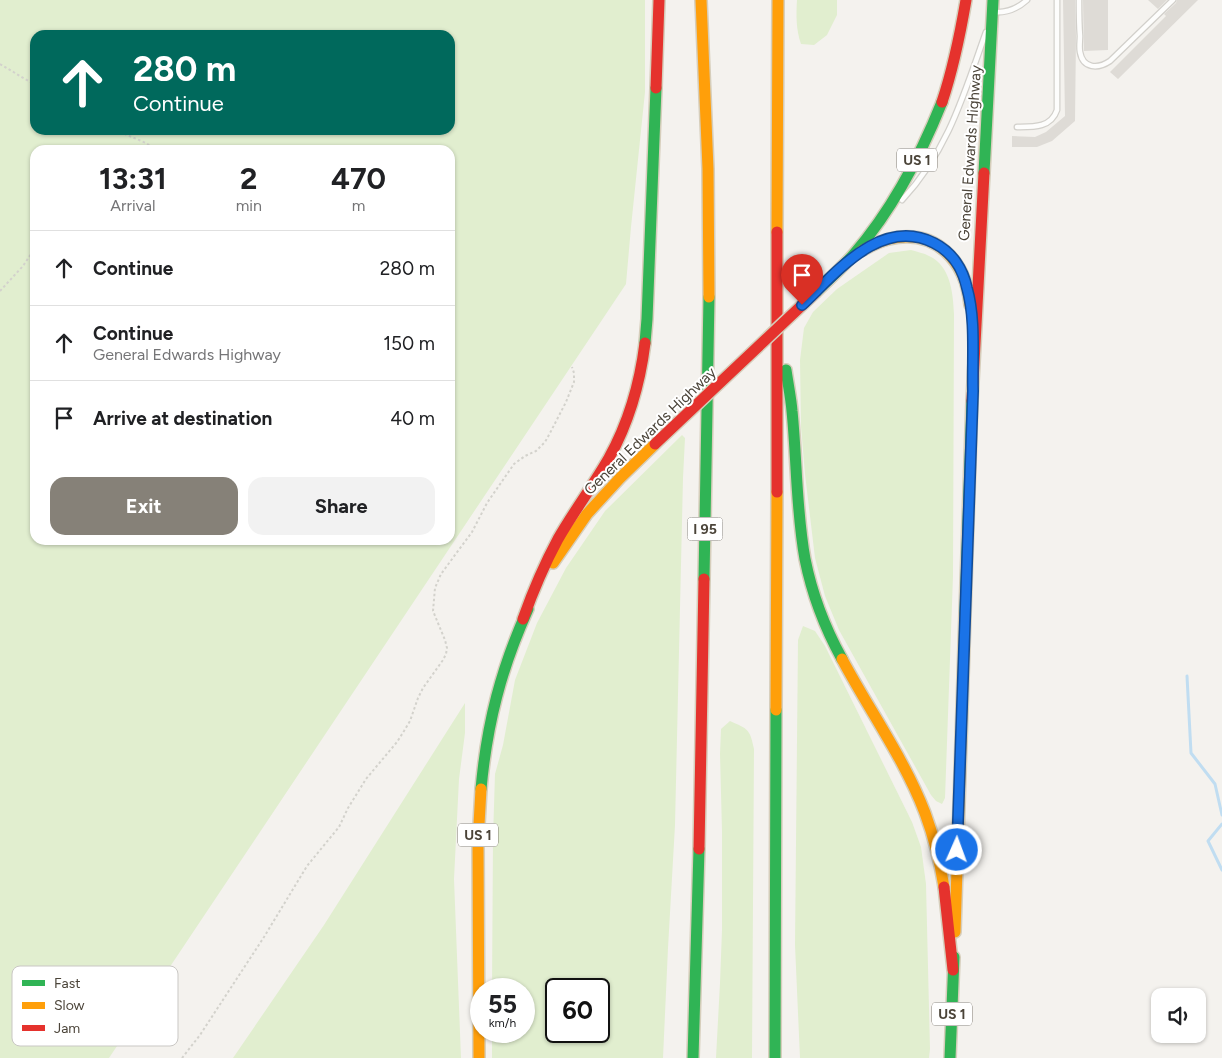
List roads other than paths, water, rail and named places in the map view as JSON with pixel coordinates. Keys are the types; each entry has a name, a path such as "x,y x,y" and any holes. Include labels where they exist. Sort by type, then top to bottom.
{"main road":[{"path":"523,619 551,552 616,444 628,417 640,377 647,325 660,0"},
{"name":"I 95","path":"693,1058 698,899 709,307 708,169 701,0"},
{"path":"776,1058 778,0"},
{"name":"General Edwards Highway","path":"479,1058 478,836 482,777 487,735 496,695 523,619 541,582 573,532 603,495 850,260 882,219 914,167 938,114 956,58 966,0"},
{"name":"General Edwards Highway","path":"950,1058 973,391 993,0"},
{"path":"850,260 874,244 901,236 913,236 931,242 951,256 962,272 969,296 973,391"},
{"path":"778,309 791,409 801,523 810,579 820,612 834,644 911,780 930,823 944,879 953,970"}],"lane":[{"path":"882,219 916,183 944,142 960,106 993,12 1017,8 1027,0"},
{"path":"1017,127 1041,126 1054,117 1057,110 1057,0"},
{"path":"1079,0 1080,54 1085,62 1095,67 1110,61 1172,0"}],"waterway":[{"path":"1187,676 1191,753 1215,784 1222,815"},
{"path":"1222,824 1208,841 1222,870"}]}
